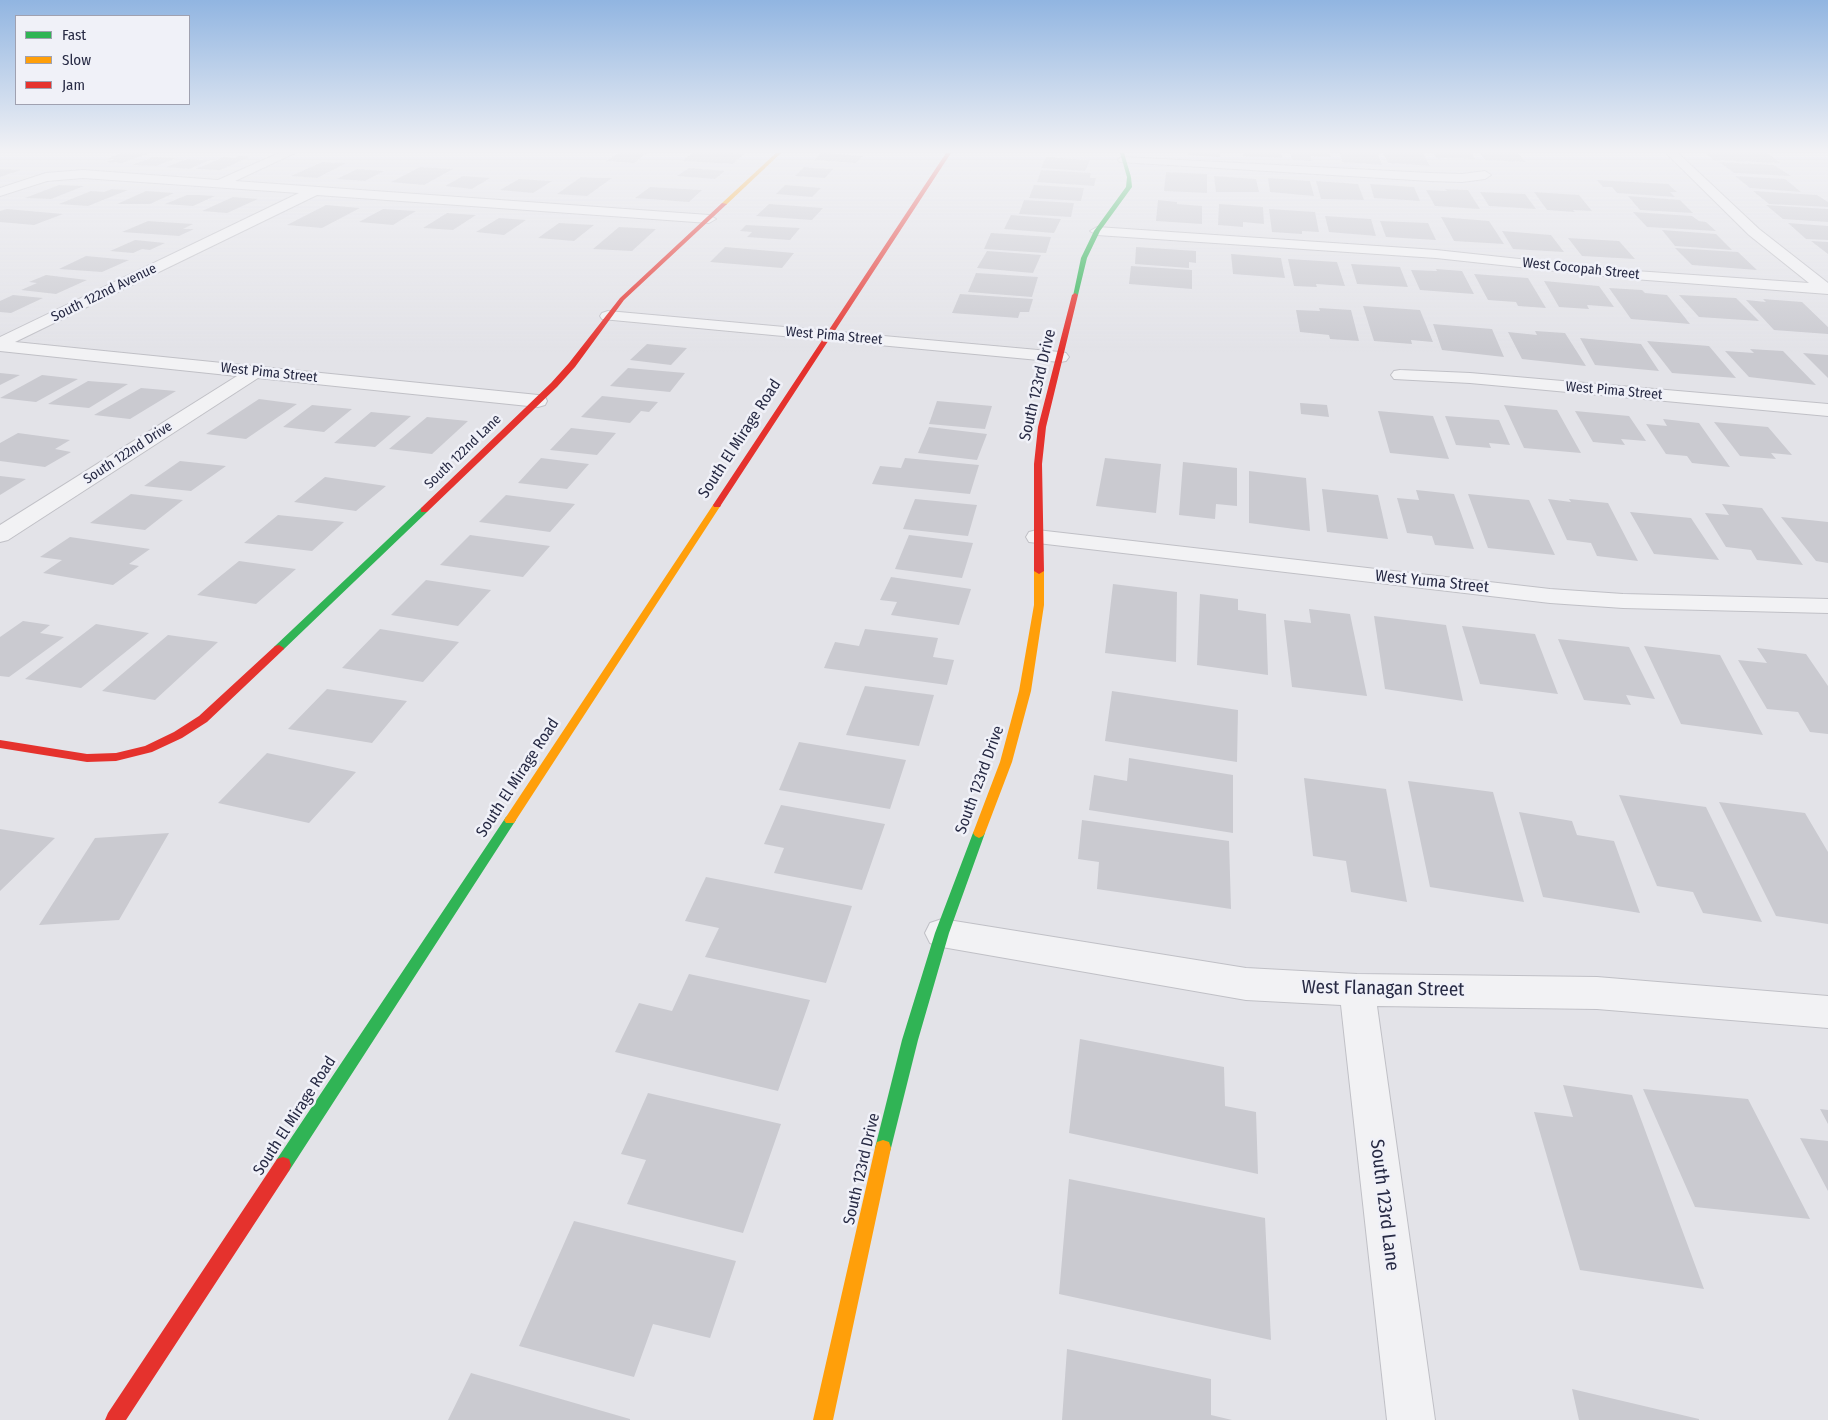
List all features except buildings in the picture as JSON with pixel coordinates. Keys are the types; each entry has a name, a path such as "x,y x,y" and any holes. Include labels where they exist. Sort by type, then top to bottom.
{"street":[{"name":"South 122nd Avenue","path":"0,344 255,219"},
{"name":"South 122nd Lane","path":"0,744 87,758 116,756 148,750 178,735 224,701 538,401 572,366 608,316 631,290 708,219"},
{"name":"South El Mirage Road","path":"115,1420 905,219"},
{"name":"South 123rd Drive","path":"823,1420 894,1096 942,933 1006,762 1025,691 1039,605 1037,538 1040,441 1084,258 1097,231 1106,219"},
{"path":"1741,219 1765,242 1827,290"},
{"name":"West Cocopah Street","path":"1097,231 1436,254 1621,274 1827,290"},
{"name":"West Pima Street","path":"608,316 1060,357"},
{"name":"West Pima Street","path":"0,344 538,401"},
{"name":"South 122nd Drive","path":"0,535 256,371"},
{"name":"West Pima Street","path":"1400,375 1470,378 1828,410"},
{"name":"West Yuma Street","path":"1037,538 1550,596 1623,601 1828,606"},
{"name":"West Flanagan Street","path":"942,933 1211,979 1277,986 1357,990 1597,993 1828,1012"},
{"name":"South 123rd Lane","path":"1357,990 1411,1420"}],"traffic: fast":[{"path":"1075,295 1084,258 1097,231 1106,219"},
{"path":"279,648 424,510"},
{"path":"283,1165 510,820"},
{"path":"883,1148 910,1040 942,933 979,833"}],"traffic: slow":[{"path":"510,820 717,505"},
{"path":"979,833 1006,762 1025,691 1039,605 1039,571"},
{"path":"823,1420 883,1148"}],"traffic: jam":[{"path":"424,510 554,385 572,365 622,299 708,219"},
{"path":"717,505 905,219"},
{"path":"1039,571 1038,464 1042,427 1075,295"},
{"path":"0,744 87,758 116,757 148,749 178,735 203,719 279,648"},
{"path":"115,1420 283,1165"}]}
